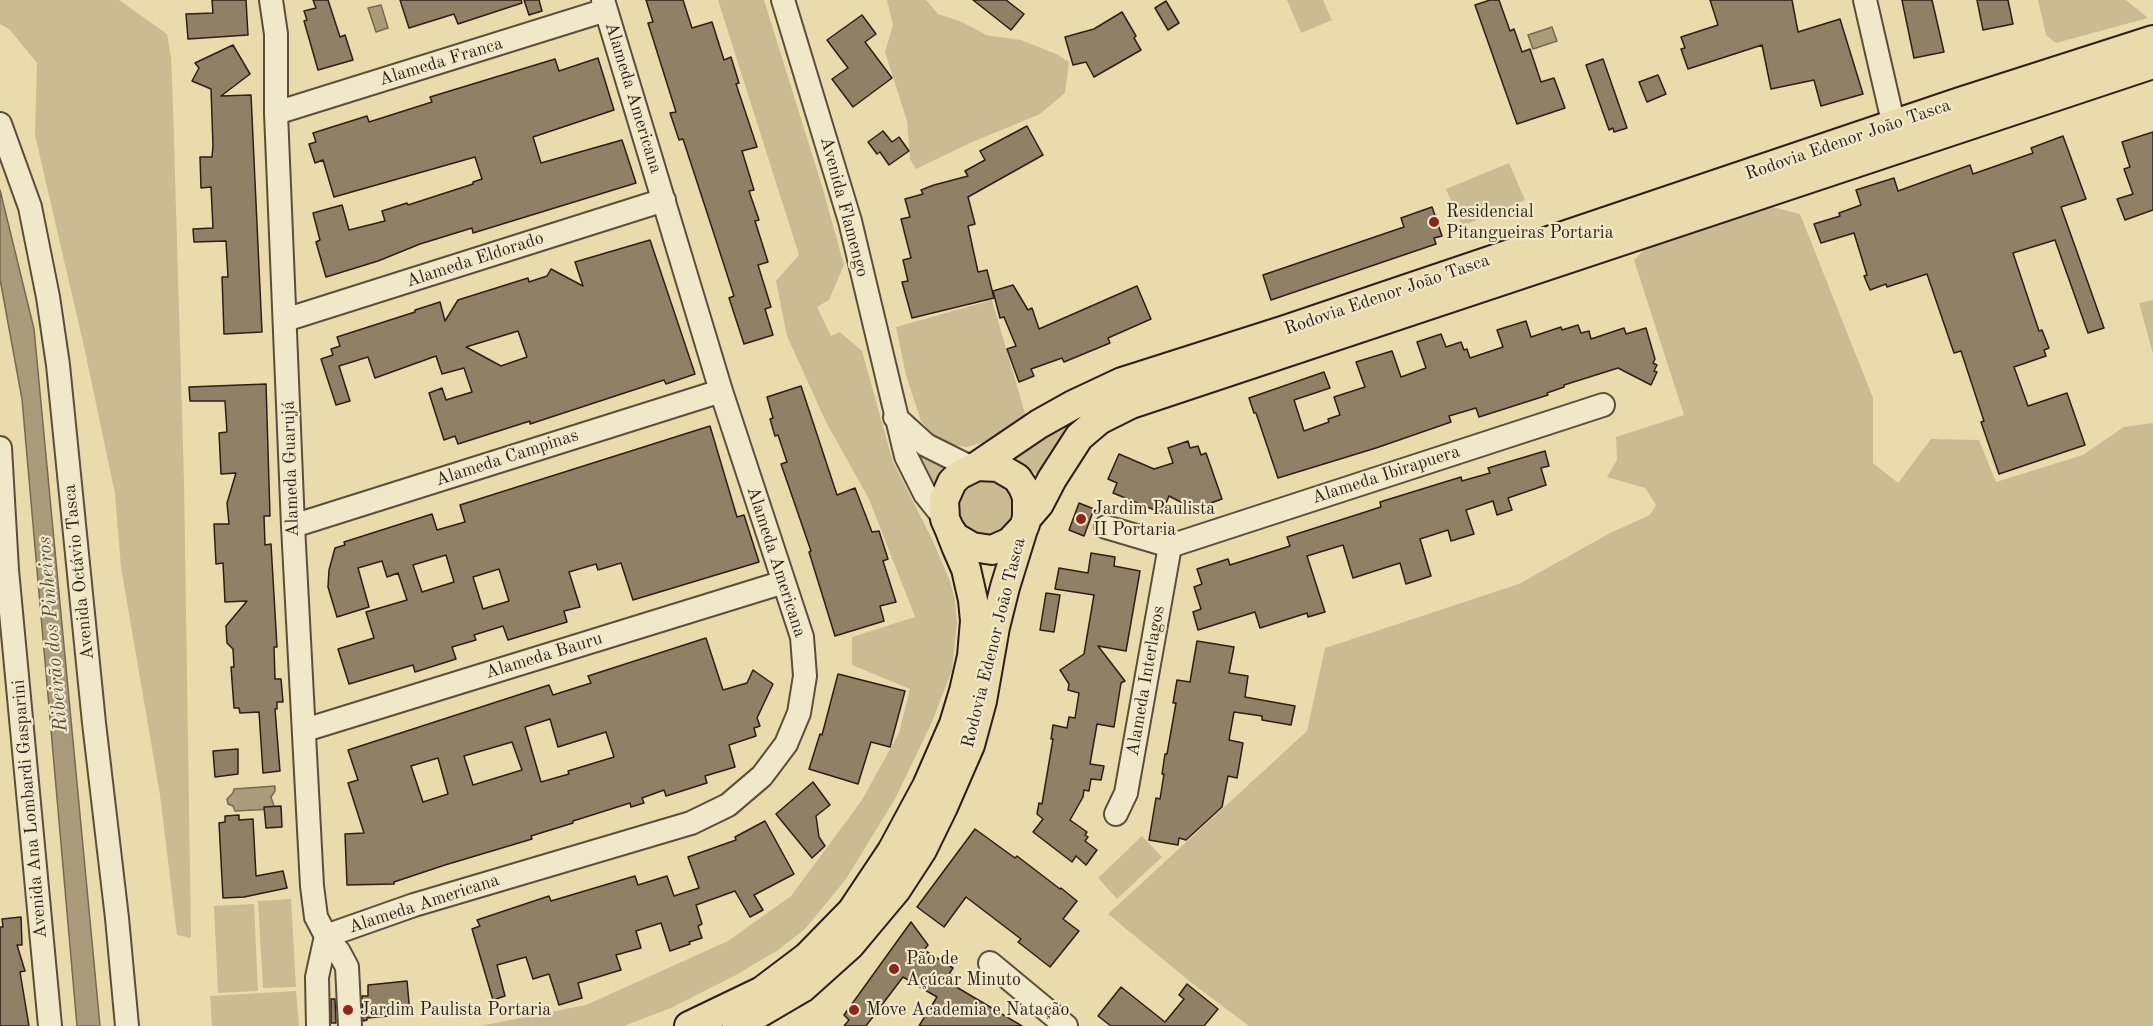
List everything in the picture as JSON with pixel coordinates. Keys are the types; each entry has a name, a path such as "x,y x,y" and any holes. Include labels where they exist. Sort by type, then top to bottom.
{"main road":[{"name":"Rodovia Edenor João Tasca","path":"737,1026 802,988 850,945 896,890 922,850 944,807 970,745 982,701 995,627 1005,587 1026,522 1079,437 1099,420 1131,404 1896,136 2153,40"},
{"name":"Rodovia Edenor João Tasca","path":"975,467 1039,424 1122,382 1896,136 2153,64"},
{"path":"975,467 998,467 1017,478 1027,496 1026,522 1010,542 992,550 972,548 955,537 947,524 944,500 947,490 959,475 975,467"},
{"name":"Rodovia Edenor João Tasca","path":"689,1026 762,991 807,957 852,911 892,851 927,786 954,724 972,656 975,621 966,569 947,524"}],"street":[{"name":"Alameda Guarujá","path":"271,0 276,33 276,113 293,526 312,886 314,911 347,967 350,1026"},
{"name":"Avenida Flamengo","path":"783,0 850,221 906,456 925,494 947,524"},
{"path":"1865,0 1896,136"},
{"name":"Alameda Franca","path":"276,113 604,5"},
{"name":"Alameda Americana","path":"327,936 414,905 691,823 728,805 762,776 786,744 799,713 805,676 802,637 721,391 604,5"},
{"name":"Avenida Octávio Tasca","path":"0,123 30,207 48,297 58,364 92,712 117,918 127,1026"},
{"name":"Alameda Eldorado","path":"285,320 664,200"},
{"name":"Alameda Campinas","path":"293,526 721,391"},
{"name":"Alameda Ibirapuera","path":"1170,546 1603,405"},
{"path":"895,417 926,445 975,467"},
{"name":"Avenida Ana Lombardi Gasparini","path":"0,448 7,570 50,1026"},
{"path":"1106,527 1170,546"},
{"name":"Alameda Interlagos","path":"1116,814 1126,793 1170,546"},
{"name":"Alameda Bauru","path":"305,730 784,582"},
{"path":"318,1026 317,977 327,936"},
{"path":"990,963 1066,1026"}],"shaded area":[{"path":"0,0 119,0 167,34 171,57 173,106 184,481 191,938 177,935 160,795 121,567 115,494 85,351 35,135 37,63 9,29 0,24"},
{"path":"718,0 764,0 844,265 829,300 817,307 831,336 840,332 862,351 893,462 933,541 950,581 955,600 957,623 952,670 932,722 895,799 846,879 805,929 778,950 736,975 671,1008 624,1026 480,1026 586,1005 728,941 791,896 862,800 899,733 910,689 852,665 852,637 915,617 869,499 826,422 787,336 776,281 799,255"},
{"path":"887,0 926,0 938,14 962,22 986,35 1021,40 1056,54 1069,62 1065,93 1040,114 970,143 916,169 910,159 907,121 885,52 893,25"},
{"path":"1287,0 1323,0 1332,20 1301,33"},
{"path":"2038,0 2126,0 2148,18 2056,43 2046,35"},
{"path":"1509,163 1525,200 1462,226 1446,189"},
{"path":"1772,207 1800,214 1873,398 1873,463 1898,483 1931,439 1979,440 1996,482 2083,455 2124,427 2153,423 2153,1026 1249,1026 1193,984 1108,914 1307,731 1325,648 1519,584 1610,533 1650,515 1656,505 1645,488 1607,477 1617,460 1616,437 1684,415 1634,260 1647,247 1729,218"},
{"path":"992,300 1026,417 982,443 966,447 948,444 933,435 921,421 906,375 896,327"},
{"path":"2153,300 2153,354 2139,303"},
{"path":"1112,395 1066,433 1044,463 1039,476 1012,456"},
{"path":"918,453 951,467 940,475 935,491 922,468"},
{"path":"972,477 1009,482 1018,520 990,541 958,526 957,490"},
{"path":"1142,836 1162,857 1117,899 1098,878"},
{"path":"291,899 296,987 263,988 258,901"},
{"path":"254,904 258,991 218,993 214,906"},
{"path":"296,991 299,1026 212,1026 210,996"}],"water":[{"path":"381,5 388,28 376,32 368,8"},
{"path":"1552,27 1557,41 1533,49 1528,35"},
{"name":"Ribeirão dos Pinheiros","path":"0,190 34,329 100,1026 77,1026 22,399 0,279"},
{"path":"275,786 271,797 275,809 235,811 233,806 228,804 227,799 234,789"}],"building":[{"path":"212,0 246,0 248,35 188,39 186,14 213,13"},
{"path":"313,0 328,0 340,37 345,35 353,60 318,70 304,21 307,20 304,11 316,8"},
{"path":"400,0 521,0 522,3 458,24 454,14 409,28"},
{"path":"524,0 539,0 542,11 529,15"},
{"path":"646,0 683,0 692,28 712,22 724,60 731,57 739,83 736,84 757,147 742,151 754,190 749,191 759,220 755,221 768,262 758,265 771,307 765,309 773,335 744,344 729,298 734,296 683,139 679,140 670,113 676,112 648,23 653,22"},
{"path":"973,0 1006,0 1024,14 1011,30"},
{"path":"1490,0 1499,0 1510,31 1514,29 1522,52 1530,49 1541,82 1554,78 1565,108 1517,124 1475,5"},
{"path":"1710,0 1792,0 1798,32 1840,19 1863,94 1821,106 1814,80 1771,89 1762,45 1688,69 1681,49 1685,48 1681,37 1718,25"},
{"path":"1902,0 1932,0 1944,52 1914,58"},
{"path":"1977,0 2008,0 2013,24 1983,30"},
{"path":"1166,1 1179,23 1168,30 1155,8"},
{"path":"1122,12 1141,50 1094,77 1086,62 1073,65 1065,37 1094,29"},
{"path":"862,15 876,34 865,42 892,78 853,107 832,79 848,68 827,40"},
{"path":"233,45 250,74 221,96 251,95 262,332 224,334 222,277 228,277 226,241 194,242 193,229 213,228 211,187 201,188 200,157 212,157 213,146 211,89 192,81 199,68 195,63"},
{"path":"598,58 614,110 533,137 541,163 622,140 636,183 473,233 472,228 326,277 316,242 320,240 313,213 342,205 349,230 385,221 382,211 407,203 408,205 482,179 475,157 334,197 323,160 315,163 309,144 316,142 313,133 367,116 369,122 432,102 430,97 555,59 559,71"},
{"path":"1603,59 1627,128 1614,132 1613,128 1609,130 1586,65"},
{"path":"1658,75 1666,94 1647,102 1639,82"},
{"path":"1027,126 1043,155 968,197 975,224 968,226 978,272 987,270 994,298 912,318 902,282 908,281 903,260 911,258 901,219 910,217 905,199 923,194 921,190 934,185 968,176 965,171 985,160 980,151"},
{"path":"883,131 892,142 899,137 909,151 889,165 880,152 877,154 868,142"},
{"path":"2153,132 2153,210 2125,220 2117,199 2133,194 2124,169 2130,167 2122,142"},
{"path":"2063,136 2086,199 2061,207 2104,328 2088,333 2055,240 2013,253 2039,331 2042,330 2049,348 2044,350 2046,356 2014,367 2028,406 2067,393 2085,445 1999,474 1981,422 1984,421 1961,351 1954,353 1927,274 1870,290 1864,276 1867,275 1854,233 1821,243 1814,224 1840,216 1839,213 1861,205 1856,190 1894,178 1898,191 1970,165 1973,174 2033,153 2031,148"},
{"path":"1432,207 1442,236 1434,238 1436,244 1271,300 1263,275 1404,227 1401,218"},
{"path":"650,240 695,374 666,384 664,380 530,424 530,421 458,444 455,436 444,440 429,393 442,388 446,400 472,392 464,368 442,374 436,356 375,378 368,357 339,366 350,401 336,405 321,359 333,355 331,349 340,346 337,337 440,302 445,321 458,300 528,278 529,282 547,276 551,269 583,286 575,262","holes":["518,331 527,357 501,366 466,347"]},
{"path":"1013,285 1028,310 1032,308 1039,329 1137,286 1151,319 1108,338 1110,343 1064,362 1062,358 1031,369 1034,376 1019,382 1007,349 1016,346 1004,317 1000,318 993,291"},
{"path":"1526,321 1531,337 1561,327 1562,330 1578,325 1581,333 1589,331 1591,339 1624,328 1626,334 1646,328 1655,359 1653,363 1657,365 1654,371 1657,372 1651,385 1618,368 1564,385 1564,387 1547,393 1548,395 1479,417 1476,408 1449,416 1451,422 1278,478 1249,398 1324,372 1330,388 1294,400 1304,431 1329,422 1328,419 1340,415 1334,397 1365,387 1356,362 1392,351 1401,377 1426,368 1417,342 1441,334 1446,347 1461,342 1470,358 1503,347 1497,330"},
{"path":"266,384 270,516 264,516 265,545 271,544 277,647 274,647 275,679 281,679 283,702 277,702 277,709 275,709 280,771 263,773 259,712 240,713 239,708 234,708 231,667 234,667 233,649 227,643 226,626 247,601 225,602 223,563 216,564 214,524 229,524 227,503 236,473 221,474 219,433 227,432 225,401 190,401 189,387"},
{"path":"801,386 837,495 855,488 872,532 879,531 888,559 883,561 896,602 880,606 884,621 835,636 809,552 811,551 781,464 787,462 778,435 775,436 767,397"},
{"path":"710,426 737,517 744,515 759,562 633,600 621,563 598,570 596,564 569,572 580,607 564,611 567,622 508,640 503,626 474,635 476,640 452,647 456,659 415,672 413,665 349,684 338,649 374,638 366,612 407,600 398,573 387,577 382,561 358,568 369,607 337,617 328,587 329,570 335,548 345,545 344,542 432,514 437,530 465,522 460,505","holes":["446,555 454,582 422,592 413,565","499,569 509,601 483,609 473,577"]},
{"path":"1188,441 1190,448 1198,446 1201,455 1206,453 1222,499 1194,509 1169,496 1162,513 1113,493 1117,483 1108,479 1119,454 1154,469 1173,463 1168,448"},
{"path":"1545,451 1549,466 1541,468 1546,485 1508,498 1512,510 1497,515 1493,501 1466,510 1474,534 1451,541 1448,530 1420,539 1431,576 1406,584 1400,563 1353,578 1343,545 1307,556 1325,612 1308,617 1307,613 1260,628 1255,612 1198,630 1193,612 1201,609 1194,587 1202,584 1197,569 1228,559 1230,565 1290,546 1287,537 1381,507 1380,502 1461,477 1462,481 1490,473 1488,468"},
{"name":"Jardim Paulista II Portaria","path":"1079,503 1094,509 1084,536 1069,530"},
{"path":"1091,553 1115,557 1114,566 1140,571 1126,651 1098,646 1125,681 1121,683 1114,727 1097,724 1090,764 1104,766 1101,780 1091,779 1089,791 1084,790 1083,797 1070,820 1087,832 1085,835 1088,837 1085,841 1097,850 1086,865 1076,856 1072,862 1033,832 1043,819 1037,814 1039,803 1042,804 1053,739 1051,739 1053,725 1067,728 1069,717 1075,718 1079,693 1068,690 1069,684 1060,670 1084,654 1094,595 1055,589 1059,568 1088,573"},
{"path":"1046,593 1060,595 1054,632 1040,630"},
{"path":"706,638 723,690 747,683 753,670 773,684 757,718 760,726 754,728 756,736 729,745 735,767 705,776 707,783 666,796 664,790 642,798 644,803 631,807 630,803 573,821 573,823 531,836 532,839 445,865 394,882 394,884 347,885 345,834 364,833 348,783 358,780 348,750 549,685 553,695 591,683 588,676","holes":["550,719 558,747 606,732 614,757 541,782 525,727","512,742 522,770 473,785 464,756","438,758 448,794 423,802 411,766"]},
{"path":"1197,641 1234,647 1229,673 1248,676 1245,697 1295,706 1291,725 1262,720 1262,716 1234,712 1229,740 1243,743 1237,778 1228,776 1222,807 1186,840 1179,838 1178,845 1149,840 1156,798 1160,799 1165,754 1167,754 1176,703 1173,703 1177,680 1190,682"},
{"path":"838,674 905,691 890,747 871,742 858,784 809,769 820,734 822,735"},
{"path":"238,749 238,774 215,777 213,751"},
{"path":"813,782 830,805 816,816 819,837 825,846 812,858 776,814"},
{"path":"281,806 282,827 266,828 264,807"},
{"path":"239,815 239,820 253,819 256,876 283,871 287,888 244,897 223,898 219,823 225,822 225,816"},
{"path":"765,821 794,874 754,895 763,910 750,917 735,891 696,905 702,924 698,926 702,938 670,951 661,923 636,931 641,948 616,955 621,970 578,983 582,998 559,1005 549,974 533,979 526,957 497,965 505,996 493,1000 472,929 480,926 477,920 549,896 551,901 635,876 638,885 667,876 674,896 699,888 688,857 736,840 735,837"},
{"path":"975,829 1015,858 1017,856 1077,901 1063,919 1079,931 1050,967 1018,942 1021,939 966,897 944,927 917,907"},
{"path":"21,917 22,945 17,945 25,971 20,972 29,1026 0,1026 0,927 3,927 2,919"},
{"path":"911,922 928,945 924,950 953,968 948,982 1022,1026 919,1026 937,997 903,977 866,1026 844,1026 849,1020 844,1015"},
{"path":"407,981 410,1014 367,1018 363,1021 362,996 368,996 368,985"},
{"path":"1187,984 1218,1009 1204,1026 1111,1026 1098,1016 1121,987 1165,1022 1184,999 1179,995"},
{"path":"331,999 335,999 336,1023 331,1023"}],"place":[{"name":"Residencial Pitangueiras Portaria","path":"1434,222"},
{"name":"Jardim Paulista II Portaria","path":"1081,519"},
{"name":"Pão de Açúcar Minuto","path":"894,969"},
{"name":"Jardim Paulista Portaria","path":"348,1010"},
{"name":"Move Academia e Natação","path":"854,1010"}]}
